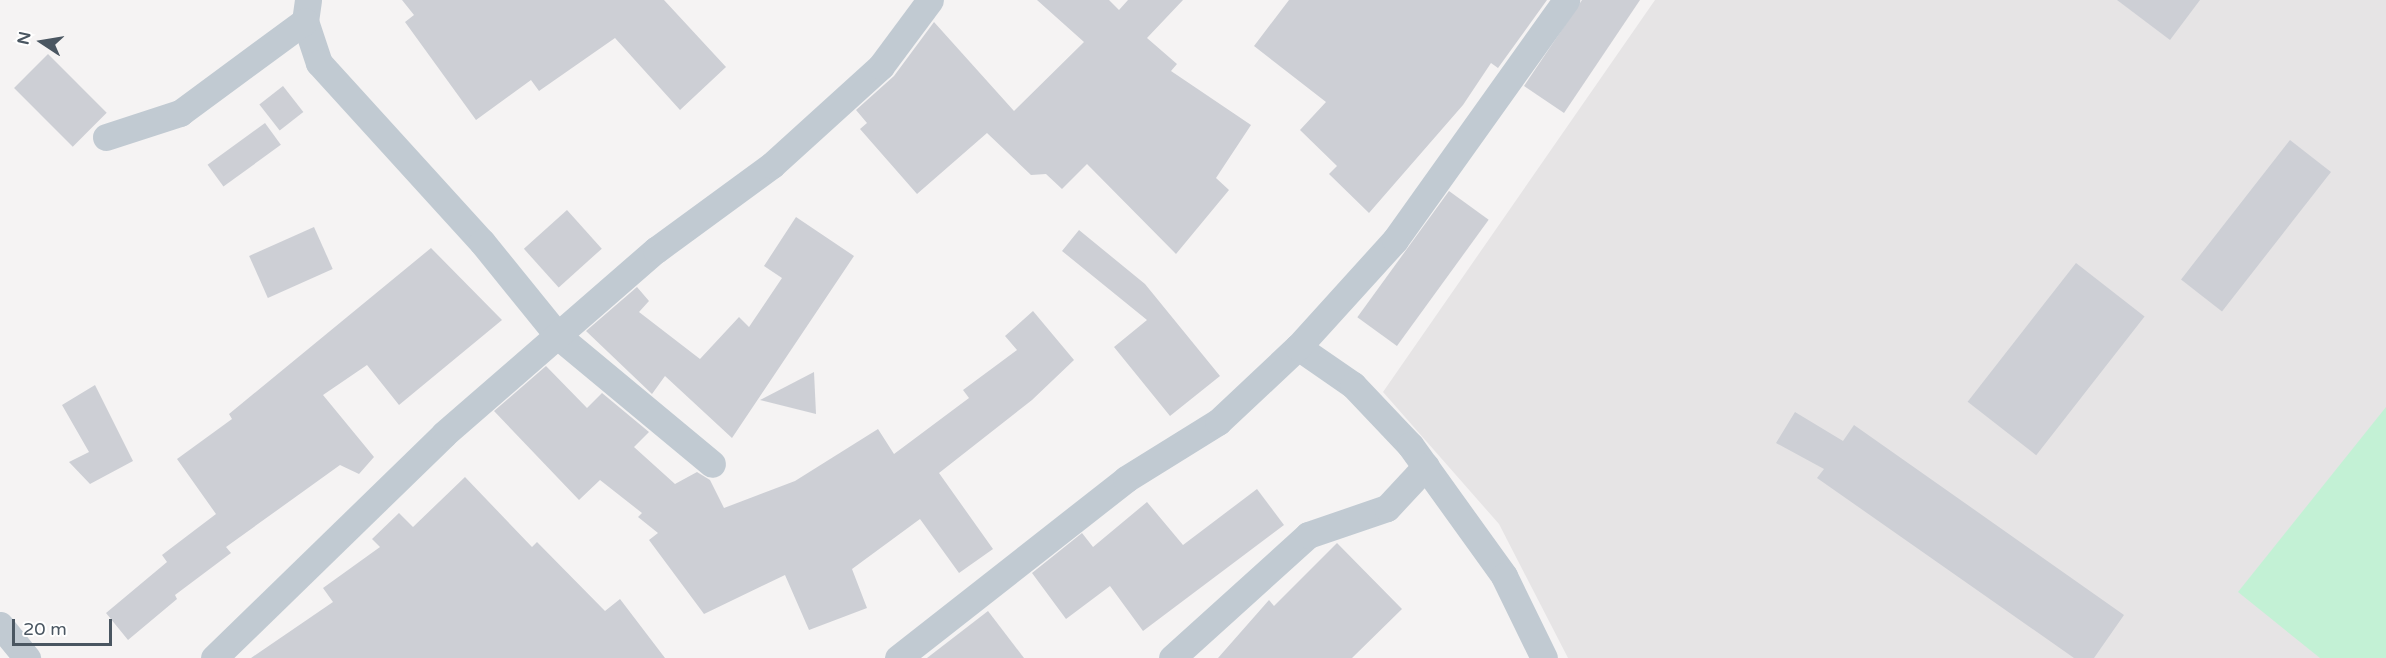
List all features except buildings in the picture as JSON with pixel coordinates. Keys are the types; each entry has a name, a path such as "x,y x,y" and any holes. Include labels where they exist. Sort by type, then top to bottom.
{"street":[{"path":"214,658 444,434 656,250 772,165 881,66 930,0"},
{"path":"898,658 1126,479 1218,422 1298,346 1395,240 1566,0"},
{"path":"106,137 180,113 306,10 319,63 482,242 558,336 667,422 712,464"},
{"path":"1298,346 1353,385 1426,466 1504,576 1544,658"},
{"path":"1172,658 1308,535 1387,507 1426,466"},
{"path":"0,625 27,658"}],"shaded area":[{"path":"1655,0 2386,0 2386,658 1568,658 1499,524 1383,392"}],"green space":[{"path":"2386,407 2386,658 2320,658 2238,592"}]}
